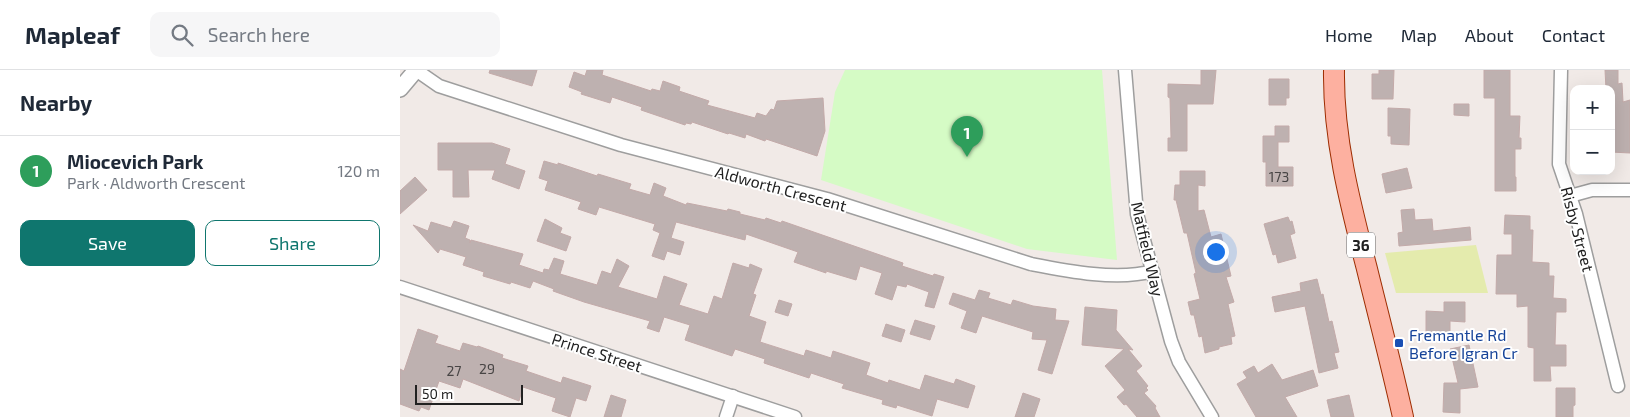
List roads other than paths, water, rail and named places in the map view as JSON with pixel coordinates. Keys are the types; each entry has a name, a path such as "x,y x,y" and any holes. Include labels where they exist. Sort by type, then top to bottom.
{"main road":[{"name":"36","path":"1334,70 1337,129 1344,174 1403,417"}],"street":[{"path":"400,89 416,70"},
{"name":"Aldworth Crescent","path":"416,70 439,86 620,144 827,199 1031,264 1064,270 1123,276 1153,271"},
{"name":"Matfield Way","path":"1125,70 1137,214 1171,341 1179,362 1212,417"},
{"name":"Risby Street","path":"1561,70 1559,164 1576,214 1618,386"},
{"path":"1570,196 1592,190 1630,190"},
{"name":"Prince Street","path":"400,287 794,417"},
{"path":"726,417 733,396"}],"place":[{"name":"Miocevich Park","path":"967,157"},
{"name":"Fremantle Rd Before Igran Cr","path":"1399,343"}]}
